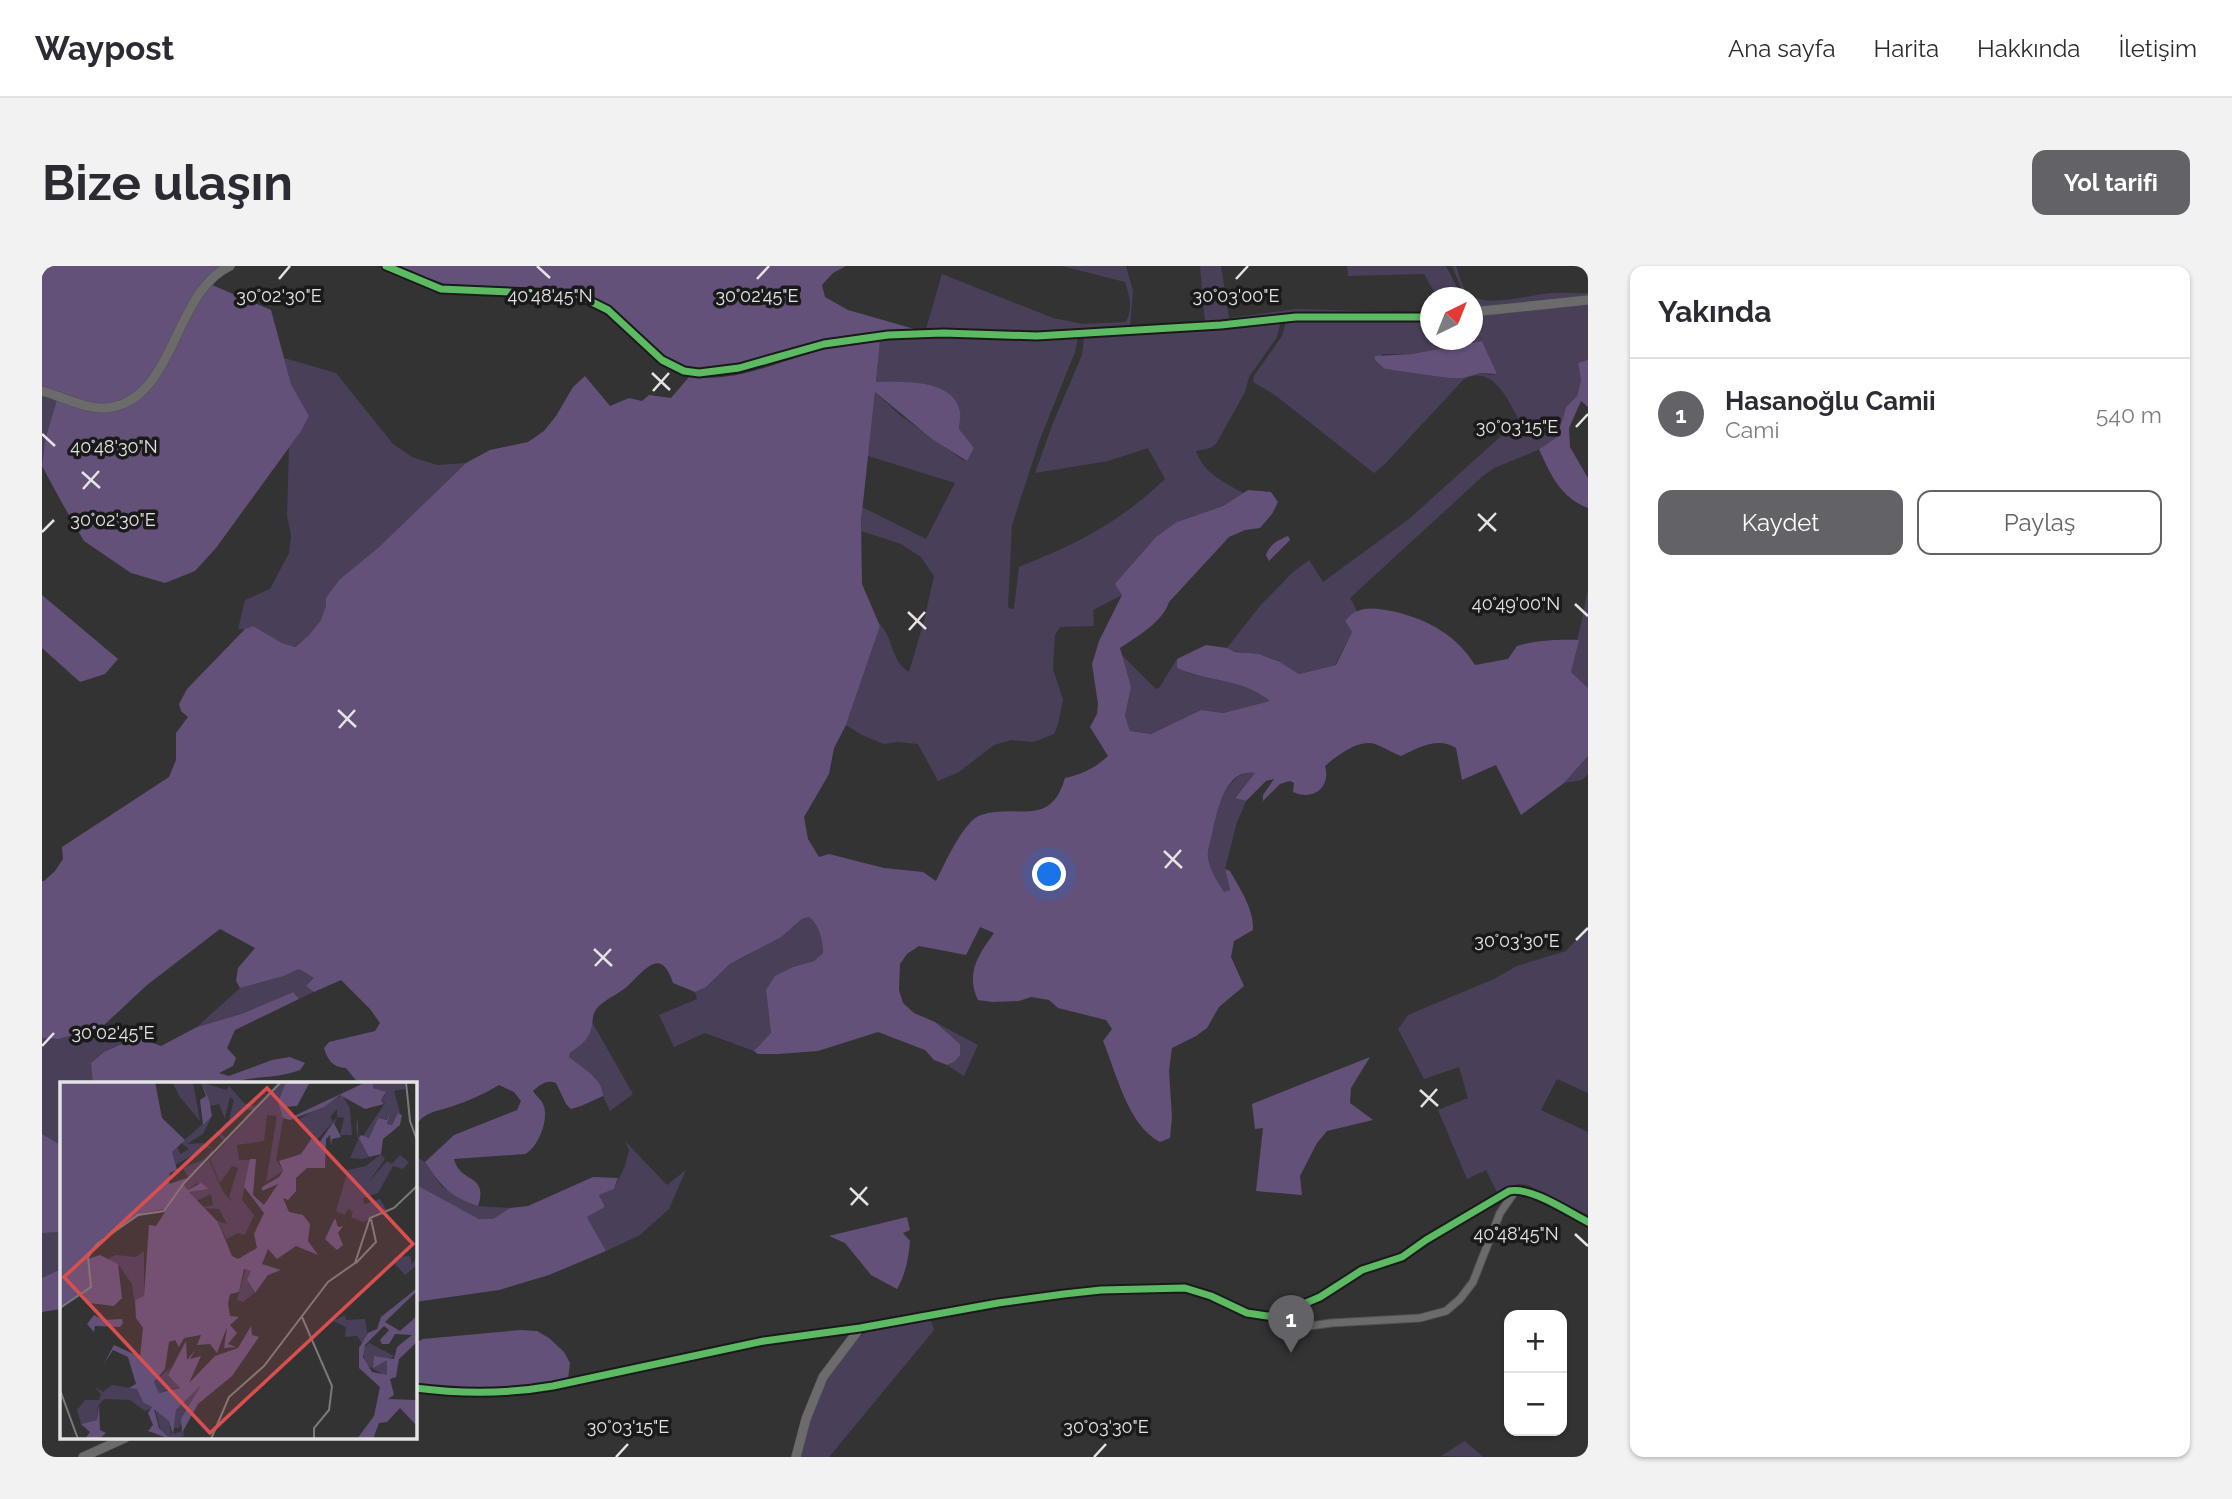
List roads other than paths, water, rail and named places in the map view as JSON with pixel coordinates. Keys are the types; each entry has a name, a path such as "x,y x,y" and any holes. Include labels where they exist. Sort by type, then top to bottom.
{"street":[{"path":"42,391 97,408 114,407 131,400 140,394 156,375 203,290 217,274 230,266"},
{"path":"386,266 448,290 578,295 608,310 662,360 684,371 699,373 739,369 824,344 888,335 943,333 1037,336 1221,325 1296,317 1420,317"},
{"path":"1483,311 1588,300"},
{"path":"416,1388 461,1393 519,1392 764,1341 860,1328 1041,1296 1145,1288 1198,1291 1247,1313 1295,1325 1400,1320 1440,1314 1457,1303 1474,1282 1500,1213 1516,1190"},
{"path":"1267,1316 1283,1314 1320,1297 1368,1267 1402,1257 1503,1194 1516,1190 1528,1192 1588,1222"},
{"path":"796,1457 809,1410 823,1377 860,1328"},
{"path":"83,1457 121,1440"}],"place":[{"name":"Hasanoğlu Camii","path":"1291,1353"}]}
